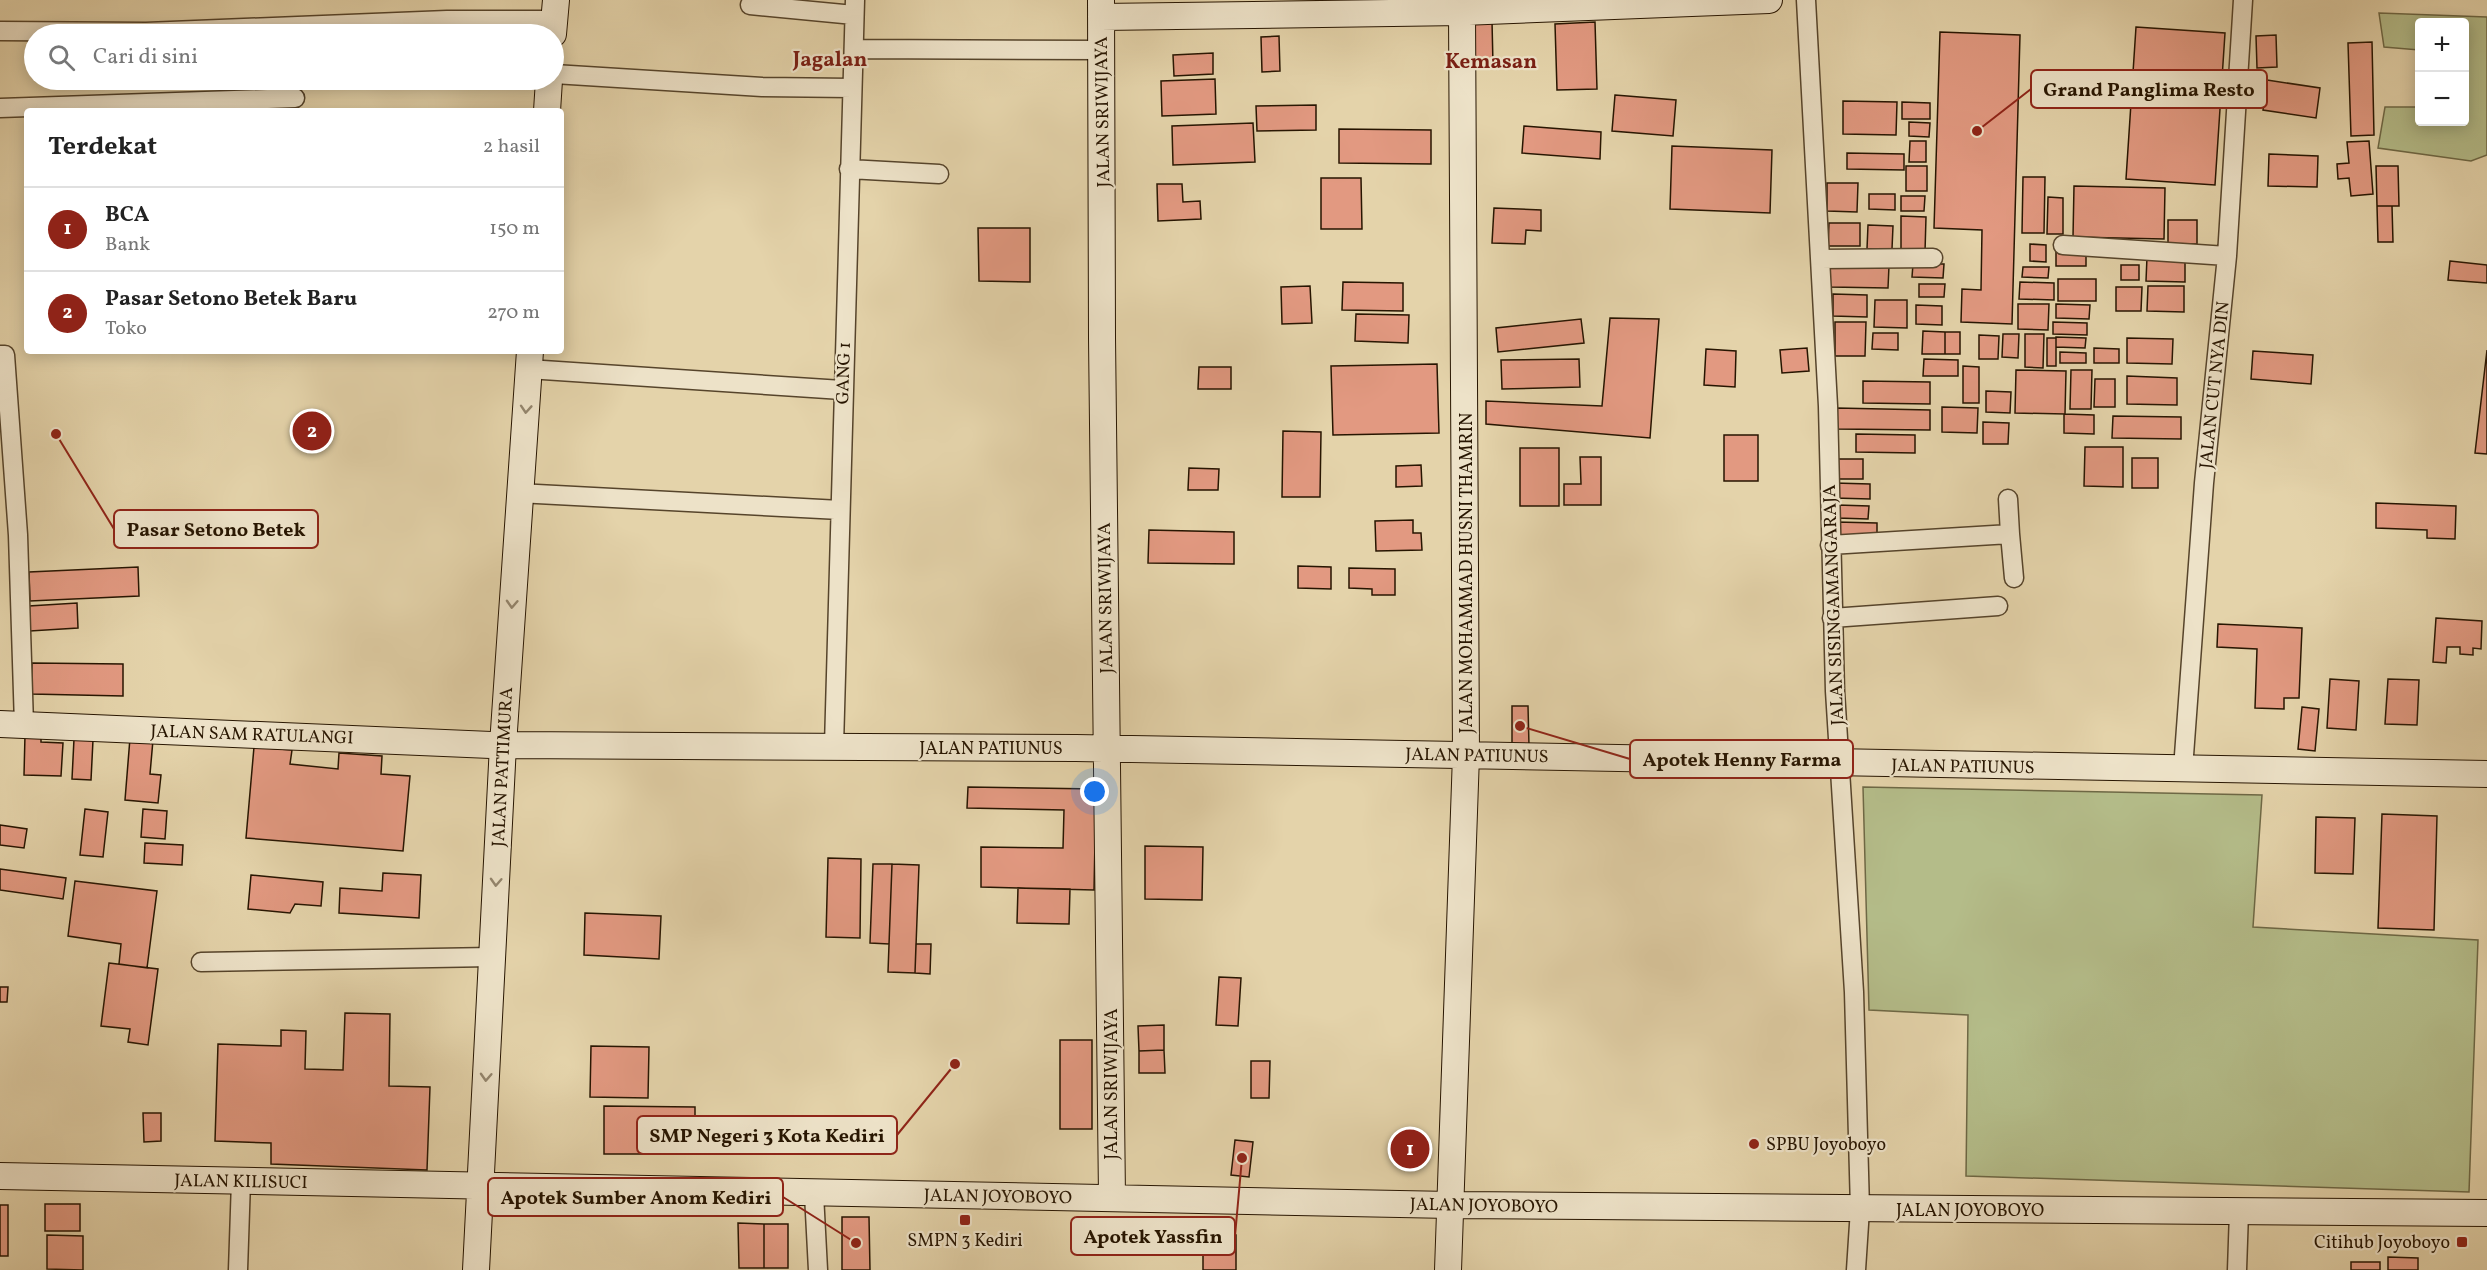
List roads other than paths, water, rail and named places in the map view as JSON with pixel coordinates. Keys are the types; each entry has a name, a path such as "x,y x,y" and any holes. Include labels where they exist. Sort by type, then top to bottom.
{"street":[{"path":"1101,8 1462,12 1769,0"},
{"name":"JALAN SISINGAMANGARAJA","path":"1806,0 1828,406 1832,618 1839,764 1854,992 1860,1209 1856,1270"},
{"name":"JALAN CUT NYA DIN","path":"2183,770 2204,483 2227,256 2243,0"},
{"path":"750,5 854,7"},
{"name":"GANG 1","path":"834,746 854,7"},
{"name":"JALAN SRIWIJAYA","path":"1101,8 1102,338 1112,1197"},
{"name":"JALAN MOHAMMAD HUSNI THAMRIN","path":"1448,1270 1466,756 1462,12"},
{"path":"354,24 554,18"},
{"path":"0,31 24,31"},
{"path":"854,49 1102,50"},
{"path":"564,75 762,87 852,88"},
{"path":"547,108 548,90"},
{"path":"0,108 295,98"},
{"path":"849,169 939,174"},
{"path":"2063,244 2227,256"},
{"path":"1820,259 1933,258"},
{"path":"0,355 5,355 18,535 12,724"},
{"path":"529,360 842,390"},
{"name":"JALAN PATTIMURA","path":"476,1270 503,745 518,493 529,360"},
{"path":"518,493 840,510"},
{"path":"2008,499 2014,578"},
{"path":"1830,545 2010,534"},
{"path":"1832,618 1998,606"},
{"name":"JALAN SAM RATULANGI","path":"12,724 503,745"},
{"name":"JALAN PATIUNUS","path":"503,745 1107,749 2487,774"},
{"path":"201,962 492,957"},
{"name":"JALAN KILISUCI","path":"0,1176 481,1184"},
{"path":"238,1270 241,1181"},
{"name":"JALAN JOYOBOYO","path":"481,1184 814,1194 1112,1197 1451,1205 2487,1213"},
{"path":"814,1194 818,1270"},
{"path":"2237,1270 2240,1212"}],"place":[{"name":"Grand Panglima Resto","path":"1977,131"},
{"name":"Pasar Setono Betek Baru","path":"312,431"},
{"name":"Pasar Setono Betek","path":"56,434"},
{"name":"Apotek Henny Farma","path":"1520,726"},
{"name":"SMP Negeri 3 Kota Kediri","path":"955,1064"},
{"name":"SPBU Joyoboyo","path":"1754,1144"},
{"name":"BCA","path":"1410,1149"},
{"name":"Apotek Yassfin","path":"1242,1158"},
{"name":"SMPN 3 Kediri","path":"965,1220"},
{"name":"Citihub Joyoboyo","path":"2462,1242"},
{"name":"Apotek Sumber Anom Kediri","path":"856,1243"}],"district":[{"name":"Jagalan","path":"830,59"},
{"name":"Kemasan","path":"1491,61"}]}
